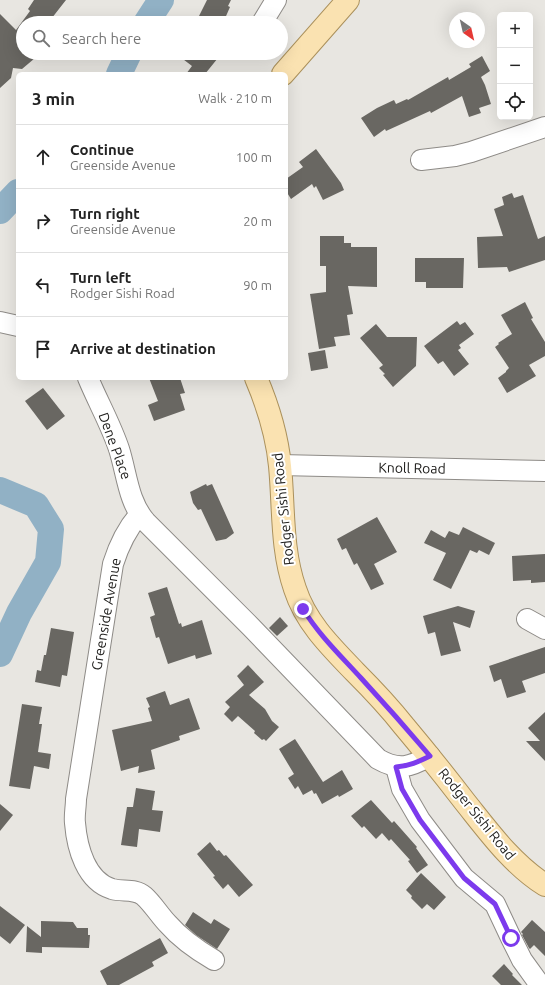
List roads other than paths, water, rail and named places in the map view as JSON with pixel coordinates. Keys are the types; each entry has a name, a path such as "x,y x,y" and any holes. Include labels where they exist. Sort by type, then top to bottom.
{"main road":[{"path":"285,72 348,0"},
{"name":"Rodger Sishi Road","path":"257,380 266,401 276,439 280,465 286,549 292,579 303,609 318,632 430,756 500,846 520,866 545,885"}],"street":[{"path":"266,16 276,0"},
{"path":"421,160 455,156 471,152 545,127"},
{"path":"0,322 16,326"},
{"name":"Dene Place","path":"89,380 119,450 139,515"},
{"name":"Knoll Road","path":"280,465 545,472"},
{"path":"139,515 251,627 378,759 396,767 407,766 430,756"},
{"name":"Greenside Avenue","path":"139,515 124,535 114,564 76,799 75,822 78,841 82,857 96,880 102,885 114,889 137,891 146,897 182,939 214,960"},
{"path":"527,619 545,629"},
{"path":"396,767 402,789 420,820 464,878 495,904 519,954 540,985"}],"waterway":[{"path":"151,16 161,0"},
{"path":"120,72 126,60"},
{"path":"0,211 16,194"},
{"path":"0,490 36,505 51,529 48,562 19,613 0,654"}]}
